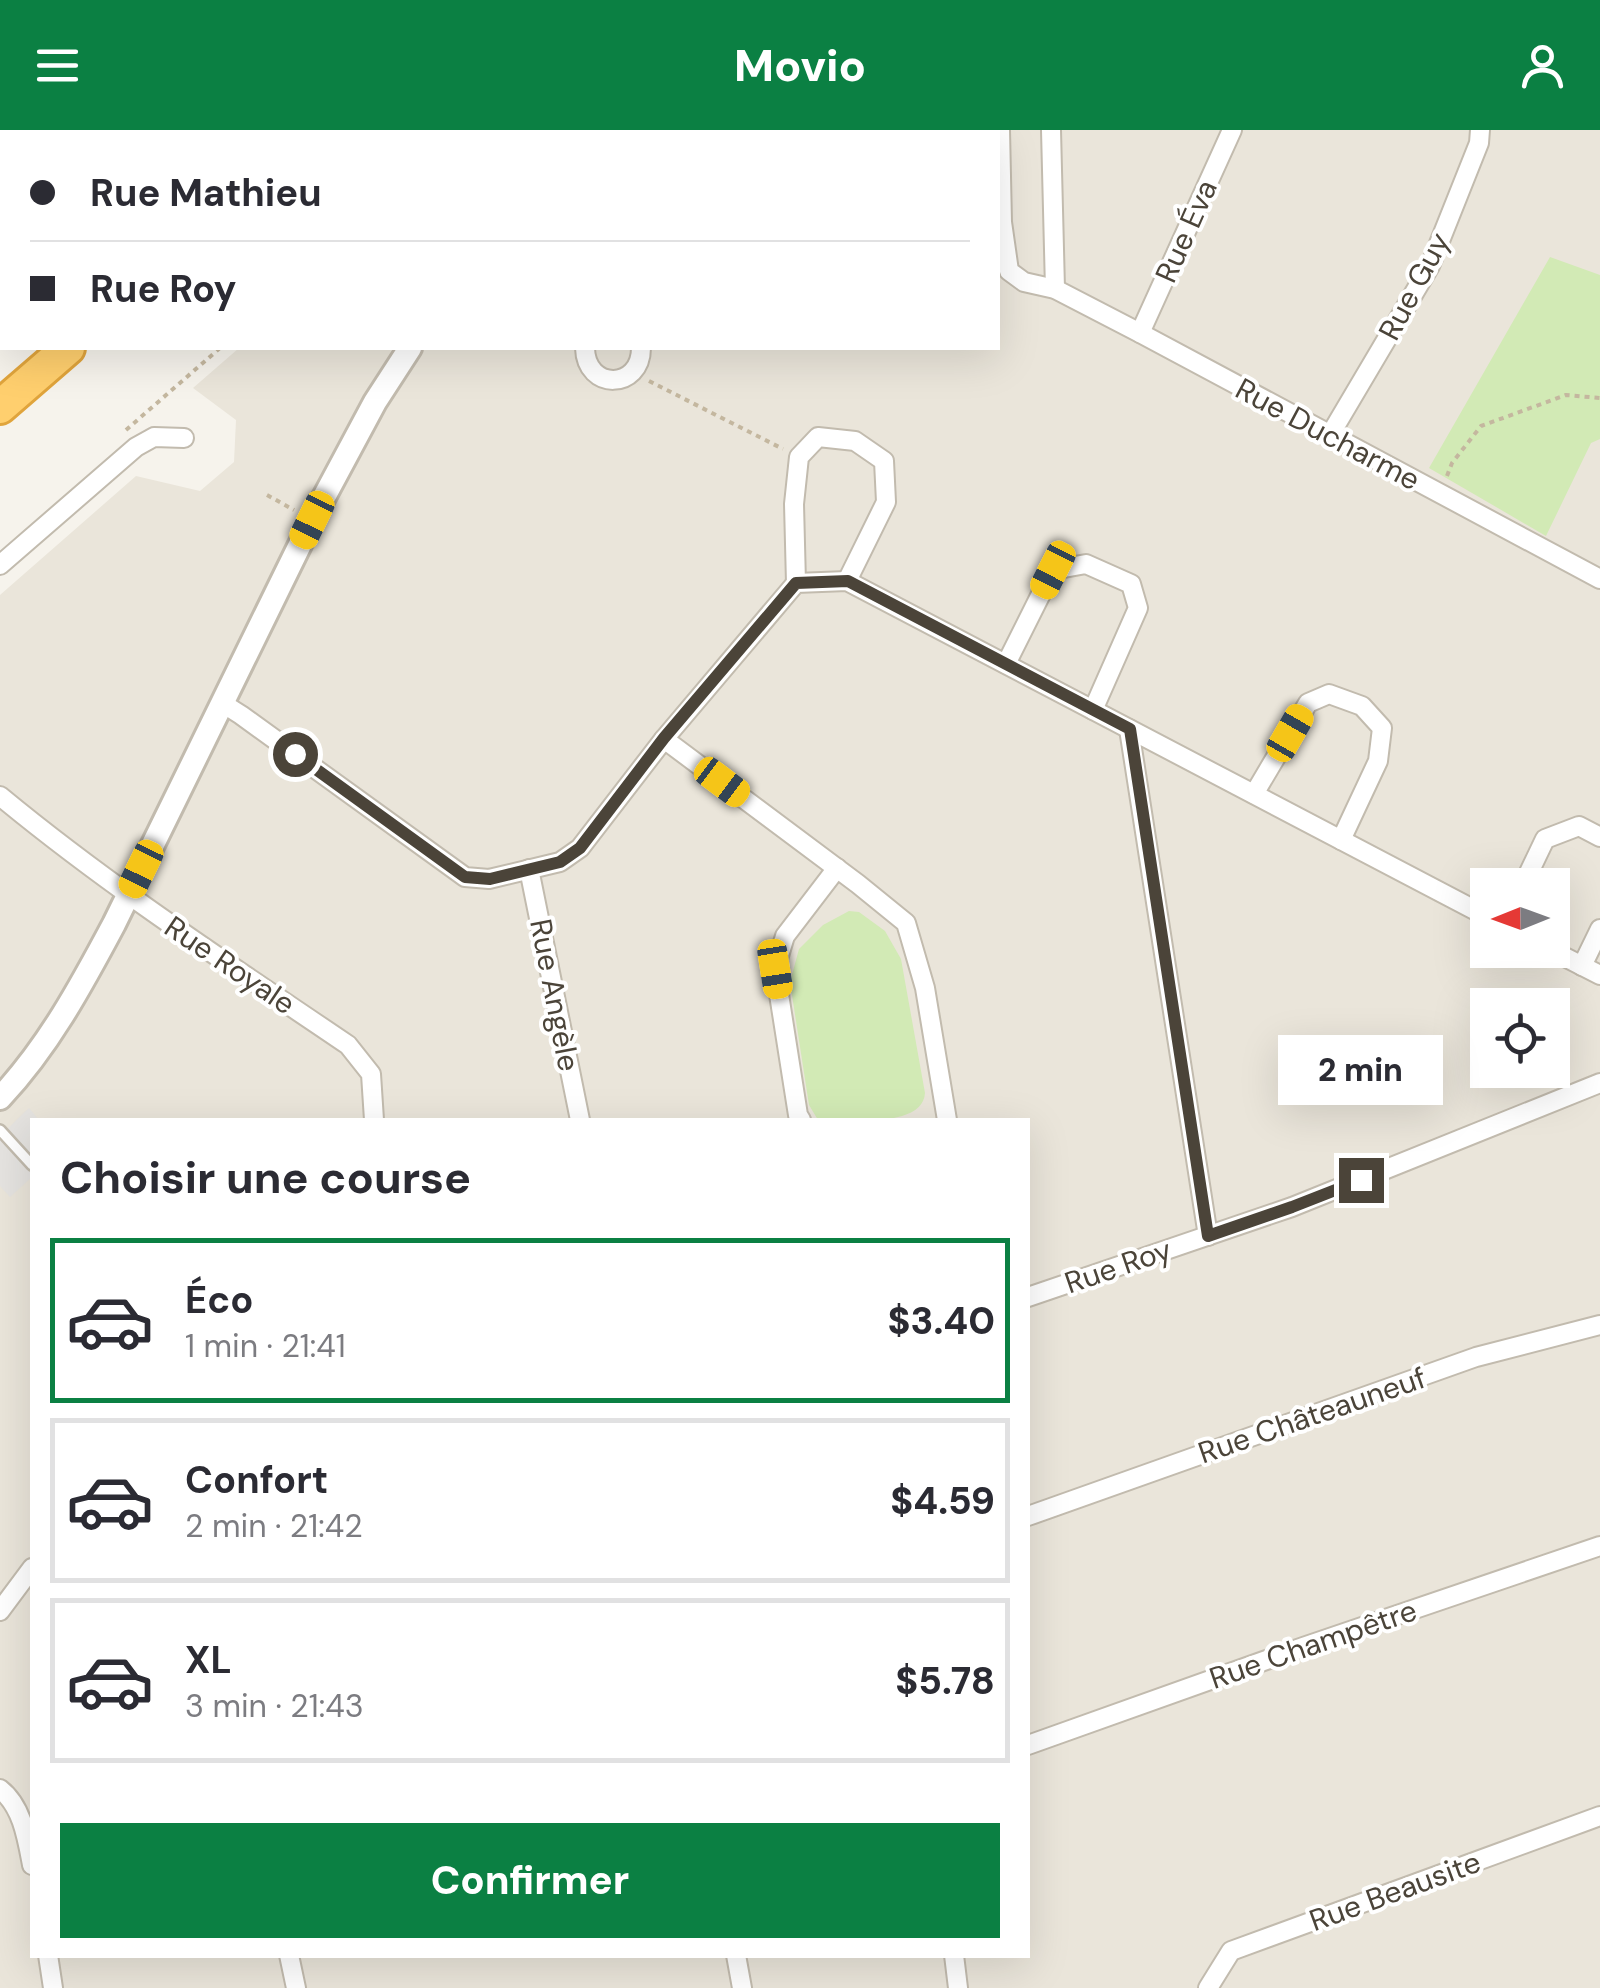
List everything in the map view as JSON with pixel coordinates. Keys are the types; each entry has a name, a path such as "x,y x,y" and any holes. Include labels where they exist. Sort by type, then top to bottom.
{"highway":[{"path":"0,407 66,350"}],"street":[{"name":"Rue Ducharme","path":"1000,130 1002,222 1009,271 1024,282 1055,289 1140,333 1600,579"},
{"path":"1051,130 1055,289"},
{"name":"Rue Éva","path":"1140,333 1232,130"},
{"name":"Rue Guy","path":"1330,435 1430,266 1479,142 1480,130"},
{"path":"0,1098 43,1047 66,1012 312,520 375,402 409,350"},
{"path":"585,350 592,370 613,380 635,370 642,350"},
{"path":"0,564 136,447 158,436 184,438"},
{"path":"222,704 465,877 490,879 560,862 580,848 664,738 796,583 794,504 799,458 818,436 855,441 884,461 886,502 848,581"},
{"path":"1006,664 1053,570 1086,564 1130,584 1138,608 1094,710"},
{"path":"796,583 848,581 1470,907"},
{"path":"1254,794 1308,703 1328,694 1362,706 1382,728 1378,761 1341,840"},
{"path":"1130,729 1208,1236"},
{"path":"664,738 906,923 924,988 943,1118"},
{"name":"Rue Royale","path":"0,796 128,894 348,1045 371,1074 374,1118"},
{"path":"1532,868 1546,839 1579,826 1600,837"},
{"path":"800,1118 775,969 785,936 836,868"},
{"name":"Rue Angèle","path":"529,870 580,1118"},
{"path":"1582,966 1600,929"},
{"path":"1570,960 1600,976"},
{"name":"Rue Roy","path":"1030,1296 1292,1207 1600,1083"},
{"name":"Rue Châteauneuf","path":"1030,1510 1476,1357 1600,1325"},
{"name":"Rue Champêtre","path":"1030,1744 1600,1546"},
{"path":"0,1611 30,1571"},
{"path":"0,1788 10,1796 24,1826 30,1855"},
{"name":"Rue Beausite","path":"1208,1988 1231,1952 1600,1816"},
{"path":"48,1958 53,1988"},
{"path":"291,1958 296,1988"},
{"path":"737,1958 742,1988"},
{"path":"954,1958 958,1988"}],"lane":[{"path":"0,1130 30,1164"}],"path":[{"path":"159,401 218,350"},
{"path":"644,378 799,458"},
{"path":"1440,494 1452,463 1482,426 1566,395 1600,398"},
{"path":"267,495 312,520"}],"shaded area":[{"path":"1000,130 1600,130 1600,1988 0,1988 0,595 136,476 200,491 234,462 236,420 193,388 237,350 1000,350"},
{"path":"29,1108 37,1118 30,1118 30,1179 10,1197 0,1186 0,1136"}],"green space":[{"path":"1550,257 1600,275 1600,439 1591,443 1546,536 1429,468"},
{"path":"849,911 859,912 885,931 901,959 925,1093 921,1104 911,1112 891,1118 817,1118 809,1105 790,982 799,949 823,925"}],"route":[{"path":"295,754 465,877 490,879 560,862 580,848 664,738 796,583 848,581 1130,729 1208,1236 1361,1180"}]}
